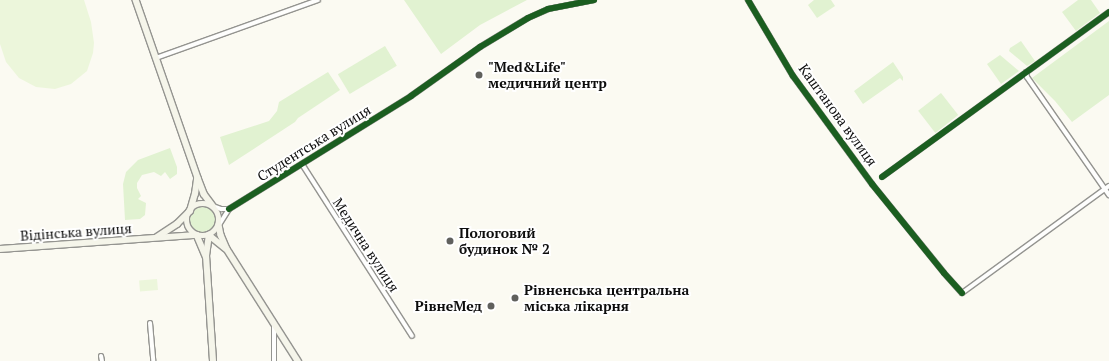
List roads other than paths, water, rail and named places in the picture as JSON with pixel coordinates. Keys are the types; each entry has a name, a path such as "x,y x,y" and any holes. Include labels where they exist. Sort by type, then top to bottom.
{"main road":[{"path":"136,0 204,194 219,216 220,235 227,249 298,361"},
{"path":"198,178 196,194 190,211 188,224 190,229 197,235 206,256"},
{"path":"190,211 198,204 203,203 213,206"},
{"name":"Відінська вулиця","path":"154,238 177,224 190,211"},
{"path":"197,235 209,235 215,231 219,224"},
{"name":"Відінська вулиця","path":"0,249 197,235"},
{"path":"209,235 227,249"},
{"path":"209,235 206,256 213,361"}],"street":[{"path":"156,58 318,0"},
{"name":"Студентська вулиця","path":"229,209 411,96 480,46 528,18 548,9 594,0"},
{"name":"Каштанова вулиця","path":"748,0 793,76 872,184 962,293 1105,189"},
{"path":"882,177 1109,12"},
{"path":"1026,72 1036,89 1109,195"},
{"name":"Медична вулиця","path":"302,164 412,336"},
{"path":"1105,189 1109,186"},
{"path":"213,206 221,209 229,209"},
{"path":"219,224 229,209"},
{"path":"150,323 153,361"},
{"path":"274,323 274,361"}],"place":[{"name":"\"Med&Life\" медичний центр","path":"479,75"},
{"name":"Пологовий будинок № 2","path":"450,241"},
{"name":"Рівненська центральна міська лікарня","path":"515,298"},
{"name":"РівнеМед","path":"491,306"}]}
